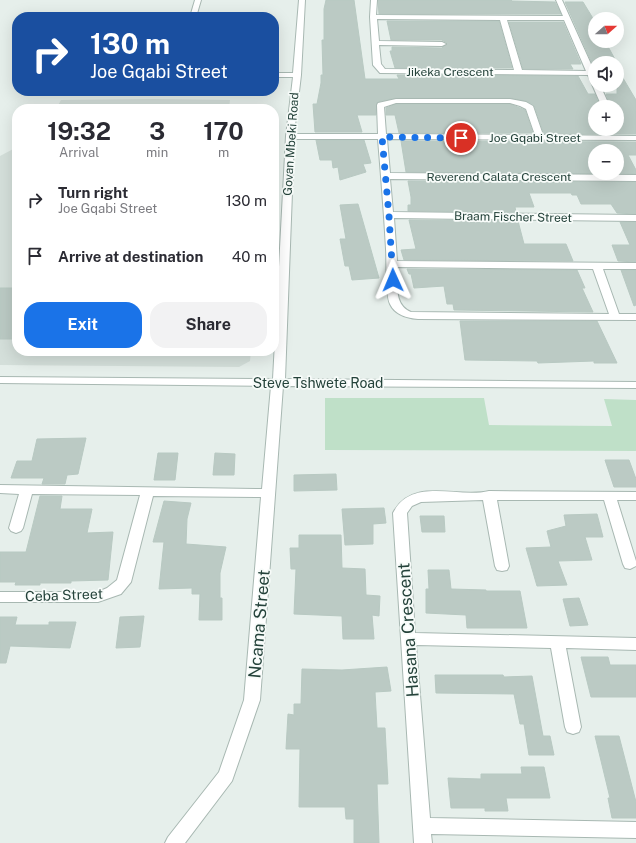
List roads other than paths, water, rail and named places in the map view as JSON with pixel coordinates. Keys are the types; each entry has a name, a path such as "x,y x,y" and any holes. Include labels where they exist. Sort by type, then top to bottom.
{"street":[{"path":"194,12 198,0"},
{"name":"Govan Mbeki Road","path":"277,383 280,377 283,273 290,136 302,0"},
{"name":"Jikeka Crescent","path":"374,0 373,17 378,65 383,71 588,73"},
{"path":"559,0 588,66"},
{"path":"373,17 567,18"},
{"path":"502,18 519,73"},
{"path":"376,43 442,44"},
{"path":"279,75 296,75"},
{"path":"540,138 530,108 523,104 510,101 396,101 384,103 380,107 389,216 393,302 399,310 411,315 636,316"},
{"name":"Joe Gqabi Street","path":"290,136 636,138"},
{"name":"Reverend Calata Crescent","path":"386,176 636,178"},
{"name":"Braam Fischer Street","path":"389,216 636,218"},
{"path":"392,264 636,266"},
{"path":"597,266 615,316"},
{"name":"Steve Tshwete Road","path":"0,380 636,386"},
{"name":"Ncama Street","path":"174,843 226,776 252,700 277,383"},
{"path":"0,489 148,490 268,493"},
{"path":"16,528 26,489"},
{"name":"Ceba Street","path":"0,597 98,597 120,588 124,582 148,490"},
{"name":"Hasana Crescent","path":"423,843 400,513 403,506 409,501 426,496 636,496"},
{"path":"489,496 502,566"},
{"path":"609,496 630,564"},
{"path":"408,639 558,644 636,644"},
{"path":"558,644 573,727"},
{"path":"422,826 636,830"}]}
